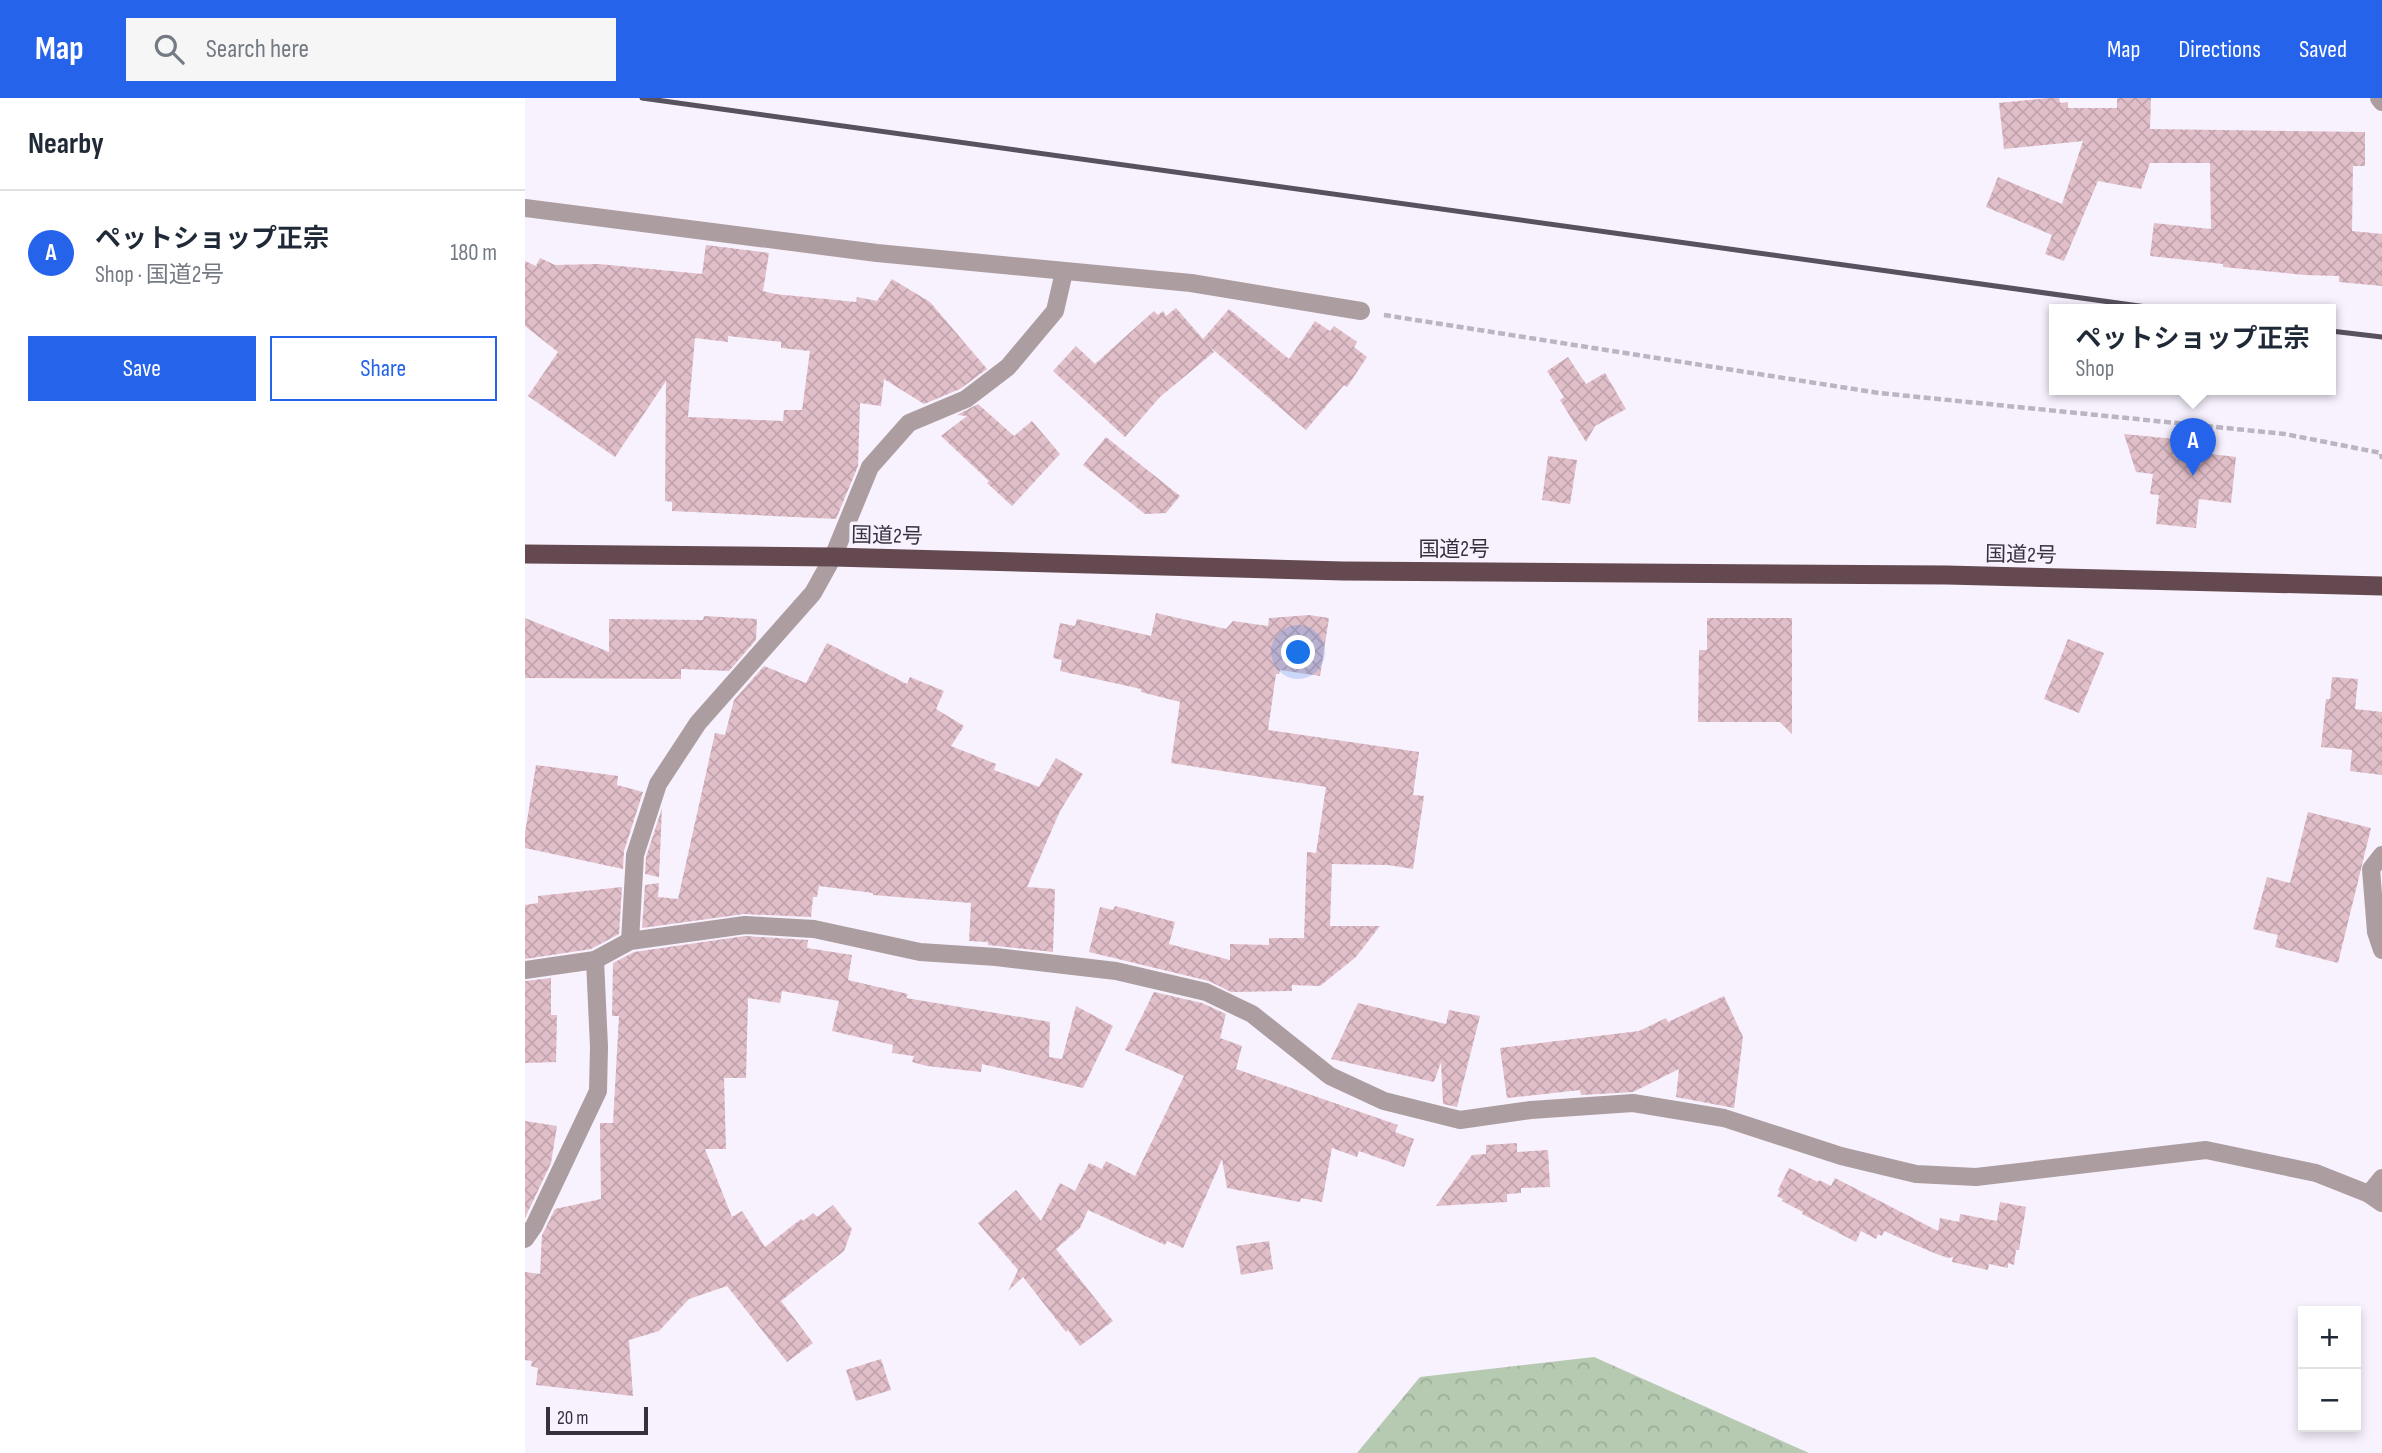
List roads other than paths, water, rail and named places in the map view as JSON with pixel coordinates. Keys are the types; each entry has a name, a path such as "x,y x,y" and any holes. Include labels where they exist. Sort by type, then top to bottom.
{"highway":[{"name":"国道2号","path":"525,554 1343,570 1947,575 2382,586"}],"street":[{"path":"525,208 877,253 1191,283 1361,311"},
{"path":"630,941 635,855 658,784 698,723 813,593 833,558 870,467 909,423 966,399 1008,367 1055,311 1064,272"},
{"path":"2382,855 2371,869 2376,932 2382,950"},
{"path":"525,970 594,960 630,941 745,925 814,929 920,952 996,957 1116,971 1206,992 1252,1014 1330,1076 1384,1101 1460,1120 1531,1110 1633,1103 1724,1118 1841,1156 1916,1174 1976,1177 2206,1150 2316,1173 2375,1199 2382,1178"},
{"path":"525,1239 534,1226 598,1091 599,1047 594,960"}],"railway":[{"path":"642,98 2125,304"},
{"path":"2336,332 2382,337"}],"place":[{"name":"ペットショップ正宗","path":"2193,476"}]}
